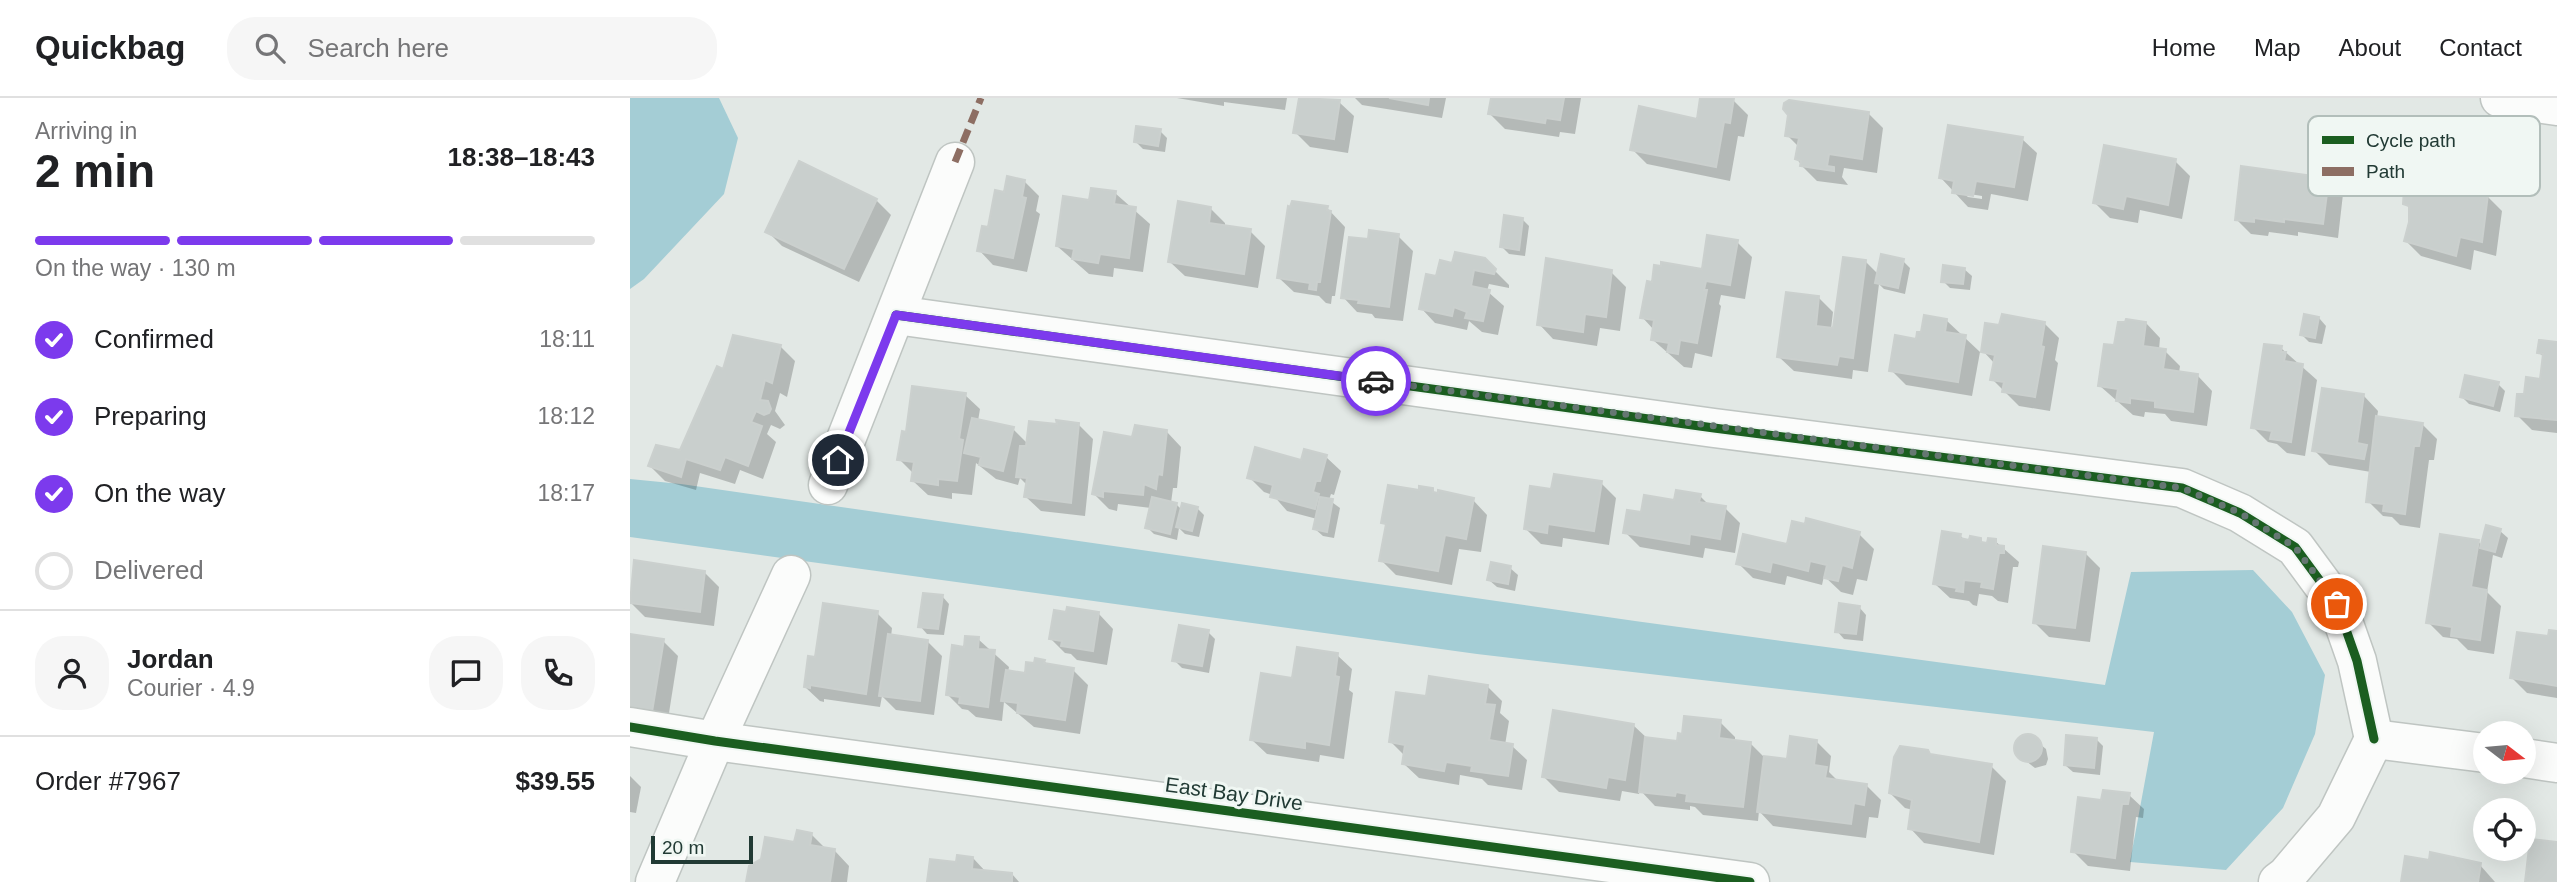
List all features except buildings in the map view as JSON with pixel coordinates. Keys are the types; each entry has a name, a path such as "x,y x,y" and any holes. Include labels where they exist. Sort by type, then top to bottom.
{"street":[{"path":"2500,98 2557,106"},
{"path":"828,485 955,162"},
{"path":"896,315 1714,428 2182,488 2240,513 2295,547 2337,604 2357,661 2374,739 2336,817 2278,882"},
{"path":"655,882 715,741 791,575"},
{"name":"East Bay Drive","path":"630,727 715,741 1750,882"},
{"path":"2374,739 2473,751"},
{"path":"2536,760 2557,763"}],"water":[{"path":"630,98 719,98 738,138 724,194 644,279 630,289"},
{"path":"630,479 681,484 1635,621 2105,685 2131,572 2253,570 2292,612 2325,675 2315,734 2283,808 2226,870 2130,862 2154,732 1477,654 630,537"}],"marked path":[{"path":"955,162 981,98"}],"cycle path":[{"path":"896,315 1714,428 2182,488 2240,513 2295,547 2337,604 2357,661 2374,739"},
{"path":"630,727 715,741 1750,882"}],"way so far":[{"path":"1376,381 1714,428 2182,488 2240,513 2295,547 2337,604"}],"route":[{"path":"838,460 896,315 1376,381"}]}
